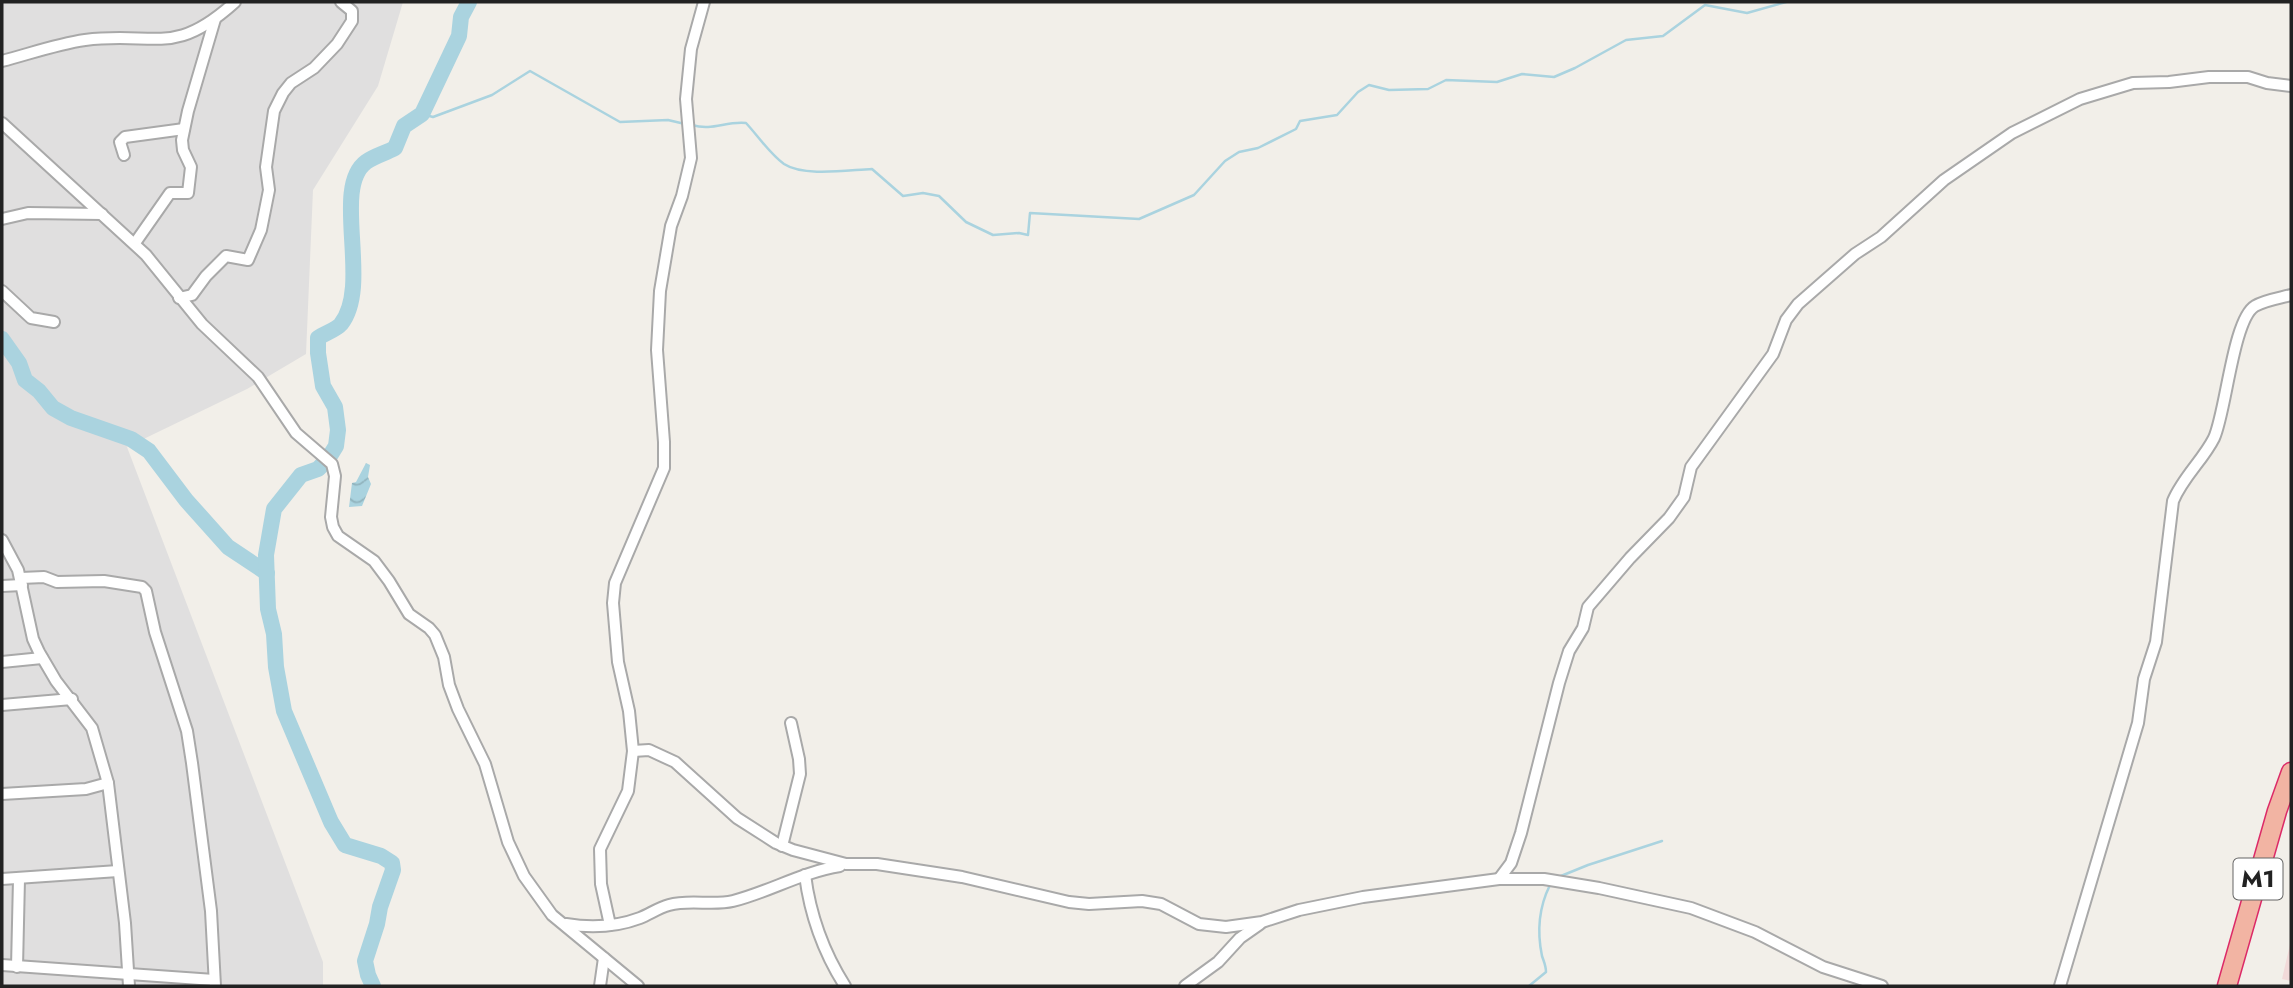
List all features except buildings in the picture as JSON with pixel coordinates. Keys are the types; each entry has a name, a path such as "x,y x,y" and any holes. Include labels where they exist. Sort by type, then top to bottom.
{"highway":[{"name":"M1","path":"2228,986 2277,811 2291,772"}],"street":[{"path":"2,61 83,40 173,39 189,35 215,19 235,2"},
{"path":"179,298 192,295 226,256 248,260 261,230 267,202 269,190 266,167 274,111 290,83 314,68 337,44 352,21 352,12 341,2"},
{"path":"610,925 601,884 600,849 628,791 633,751 629,711 618,662 613,603 615,583 664,468 657,350 660,291 671,226 691,158 687,99 691,49 704,2"},
{"path":"135,243 170,193 188,193 191,167 183,150 184,129 215,19"},
{"path":"1499,879 1511,863 1521,833 1559,683 1569,650 1583,628 1588,607 1684,498 1691,467 1773,354 1786,320 1798,304 1855,254 1881,237 1944,180 2012,133 2080,99 2124,85 2209,77 2248,77 2291,86"},
{"path":"2,123 135,243 201,324 258,377 296,433 332,464 335,476 332,527 338,536 374,561 409,614 435,635 458,709 485,764 515,862 542,904 638,986"},
{"path":"124,155 120,142 125,137 184,129"},
{"path":"2,219 28,213 102,214"},
{"path":"2,291 31,318 54,322"},
{"path":"2060,986 2138,723 2144,679 2156,642 2174,501 2178,488 2215,435 2227,378 2241,330 2249,313 2254,306 2291,295"},
{"path":"2,540 21,581 33,639 56,681 92,728 108,783 124,914 129,986"},
{"path":"2,586 44,577 54,582 104,581 142,587 146,591 155,632 187,732 211,911 214,983 129,973 2,965"},
{"path":"2,662 42,658"},
{"path":"2,705 72,699"},
{"path":"782,846 800,774 790,723"},
{"path":"633,751 649,750 675,762 719,804 782,846 846,864"},
{"path":"2,794 86,789 108,783"},
{"path":"563,924 594,927 610,925 639,918 675,903 717,904 747,898 804,875 846,864 877,864 923,871 1069,902 1089,904 1142,901 1161,904 1188,919 1211,926 1226,927 1262,922 1299,909 1363,897 1499,879 1544,879 1691,908 1755,932 1823,967 1882,986"},
{"path":"2,878 118,871"},
{"path":"804,875 818,928 831,961 845,986"},
{"path":"17,967 19,879"},
{"path":"1185,986 1218,962 1240,938 1262,922"},
{"path":"600,986 604,958"}],"shaded area":[{"path":"2,2 403,2 378,86 313,190 306,354 247,389 127,447 323,962 323,986 2,986"},
{"path":"2291,940 2291,981 2282,979"}],"water":[{"path":"366,463 370,465 368,477 371,484 362,506 349,507 352,483 356,482"}],"waterway":[{"path":"373,986 365,961 393,870 392,863 381,856 345,845 331,822 284,711 268,609 266,555 274,509 301,475 318,469 336,446 338,430 335,407 323,386 318,338 339,326 350,307 353,286 351,214 356,175 366,162 395,148 404,126 422,114 459,36 461,17 469,2"},
{"path":"692,125 706,127 746,123 774,155 793,168 826,172 872,169 903,196 923,193 939,196 966,222 993,235 1028,235 1030,213 1139,219 1194,195 1225,161 1239,152 1258,148 1296,129 1300,121 1337,115 1358,92 1369,85 1389,90 1428,89 1446,80 1497,82 1522,74 1554,77 1626,40 1663,36 1705,5 1747,13 1786,2"},
{"path":"422,114 433,117 492,95 530,71 620,122 668,120 685,124"},
{"path":"2,339 19,363 25,380 39,391 53,408 71,418 131,439 149,451 186,500 228,547 267,573"},
{"path":"1556,878 1662,841"},
{"path":"1529,986 1546,972 1539,929 1543,902 1550,885"}]}
